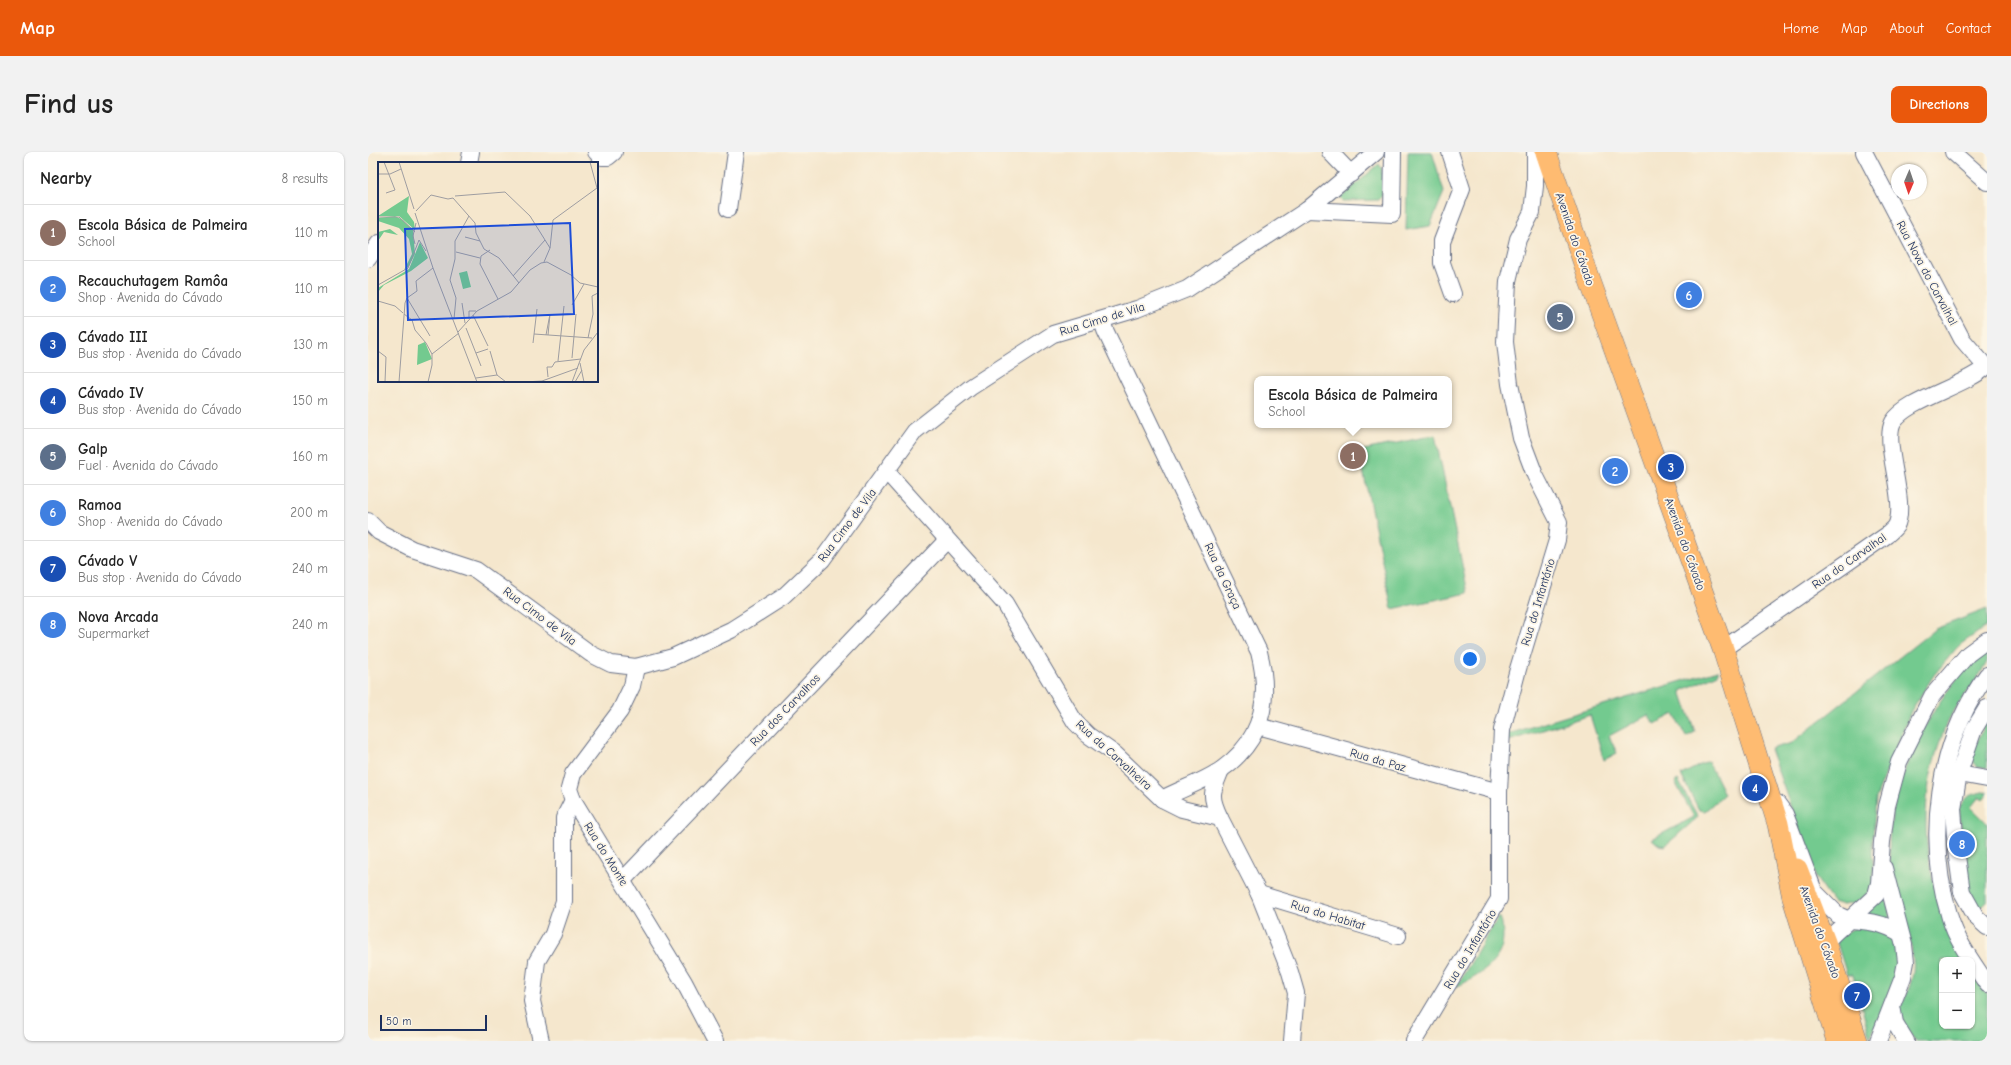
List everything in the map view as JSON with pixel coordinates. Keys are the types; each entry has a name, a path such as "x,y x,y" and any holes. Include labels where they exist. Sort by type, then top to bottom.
{"main road":[{"name":"Avenida do Cávado","path":"1546,152 1589,278 1723,649 1778,824 1793,898 1837,1041"},
{"name":"Avenida do Cávado","path":"1778,824 1789,847 1825,942 1857,1041"}],"street":[{"path":"470,162 471,152"},
{"path":"596,152 602,157 608,157 614,152"},
{"path":"728,209 736,152"},
{"path":"1330,152 1352,174"},
{"name":"Rua Cimo de Vila","path":"368,521 379,532 412,549 476,570 591,654 611,664 636,667 673,657 731,630 783,597 822,560 915,431 971,387 1053,334 1137,309 1187,289 1307,210 1352,174 1376,152"},
{"path":"1307,210 1392,214 1393,152"},
{"path":"1450,152 1462,189 1442,241 1442,263 1453,294"},
{"name":"Rua do Infantário","path":"1414,1041 1499,899 1499,792 1502,730 1518,669 1557,540 1559,522 1535,475 1521,438 1510,384 1505,342 1508,280 1518,239 1532,212 1535,186 1535,152"},
{"name":"Rua Nova do Carvalhal","path":"1864,152 1962,339 1987,367"},
{"path":"1953,152 1987,182"},
{"path":"368,259 378,244"},
{"name":"Rua da Graça","path":"1102,320 1105,330 1259,652 1264,672 1265,697 1258,726 1248,745 1236,758 1221,770 1162,799"},
{"name":"Rua do Carvalhal","path":"1723,649 1887,534 1896,526 1899,507 1890,438 1892,423 1901,412 1971,377 1987,367"},
{"name":"Rua da Carvalheira","path":"886,471 1005,604 1075,722 1088,735 1115,754 1162,799 1182,809 1220,818"},
{"name":"Rua dos Carvalhos","path":"623,880 947,540"},
{"path":"1815,973 1825,942 1834,932 1876,895 1879,883 1887,806 1899,762 1932,696 1968,654 1987,640"},
{"name":"Rua do Monte","path":"636,667 632,686 620,711 573,774 569,789 573,800 684,982 715,1041"},
{"path":"1987,675 1969,701 1950,749 1956,849 1962,892 1976,917 1987,927"},
{"path":"1987,708 1974,729 1952,772 1936,824 1938,864 1950,919 1961,942 1987,984"},
{"name":"Rua da Paz","path":"1258,726 1499,792"},
{"path":"1221,770 1213,789 1212,802 1259,894 1290,972 1296,993 1292,1041"},
{"path":"1952,772 1987,779"},
{"path":"1768,793 1785,814 1814,891 1838,915 1849,920 1874,922 1886,925 1900,934"},
{"path":"541,1041 532,1002 537,961 553,934 564,901 564,818 573,800"},
{"path":"1878,1041 1903,977 1906,962 1904,945 1881,855"},
{"name":"Rua do Habitat","path":"1259,894 1398,936"},
{"path":"1961,942 1987,968"},
{"path":"1892,1006 1895,1023 1906,1041"}],"green space":[{"path":"1408,152 1432,152 1444,192 1430,226 1406,230"},
{"path":"1379,164 1382,169 1382,196 1378,200 1343,201 1340,198"},
{"path":"1435,435 1468,593 1392,609 1359,451"},
{"path":"1987,609 1987,626 1955,650 1934,675 1911,711 1876,798 1872,848 1874,879 1870,891 1857,903 1843,905 1833,902 1816,878 1770,749 1792,743 1935,629"},
{"path":"1987,649 1987,661 1985,665 1957,706 1945,727 1932,770 1927,797 1926,825 1928,853 1933,880 1941,908 1951,934 1962,957 1939,957 1939,1029 1975,1029 1975,979 1987,994 1987,1041 1916,1041 1905,1026 1900,1013 1900,1006 1909,989 1912,979 1913,965 1909,935 1894,887 1890,863 1889,839 1892,814 1898,789 1918,739 1945,695 1969,665"},
{"path":"1718,670 1718,674 1681,691 1695,732 1686,737 1674,714 1655,724 1648,715 1609,736 1617,753 1604,760 1590,715 1508,741 1508,734"},
{"path":"1987,718 1987,768 1977,766 1970,758"},
{"path":"1708,761 1724,794 1705,811 1699,810 1681,775"},
{"path":"1678,780 1698,817 1665,846 1659,845 1652,839 1694,817 1675,782"},
{"path":"1987,791 1987,795 1983,800 1979,797 1971,807 1987,823 1987,901 1977,911 1968,889 1959,808 1964,800 1970,796"},
{"path":"1884,888 1892,924 1866,914"},
{"path":"1499,916 1502,922 1503,934 1499,953 1494,961 1481,973 1456,987"},
{"path":"1855,928 1878,930 1892,939 1897,952 1897,968 1892,987 1870,1038 1853,975 1847,975 1836,940 1846,932"}],"place":[{"name":"Ramoa","path":"1689,295"},
{"name":"Galp","path":"1560,317"},
{"name":"Escola Básica de Palmeira","path":"1353,456"},
{"name":"Cávado III","path":"1671,467"},
{"name":"Recauchutagem Ramôa","path":"1615,471"},
{"name":"Cávado IV","path":"1755,788"},
{"name":"Nova Arcada","path":"1962,844"},
{"name":"Cávado V","path":"1857,996"}]}
